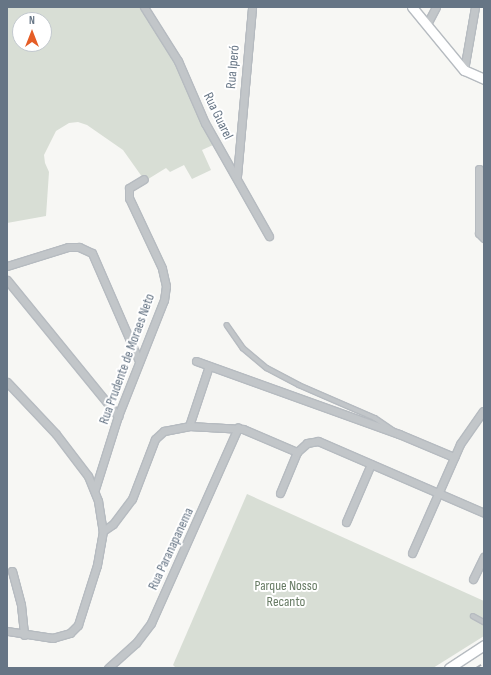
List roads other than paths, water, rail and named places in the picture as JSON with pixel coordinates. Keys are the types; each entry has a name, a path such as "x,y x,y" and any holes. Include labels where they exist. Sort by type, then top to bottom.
{"street":[{"name":"Rua Guarel","path":"144,7 178,62 205,123 227,165 237,176 269,236"},
{"name":"Rua Iperó","path":"237,176 252,7"},
{"path":"412,7 427,24 441,45 464,70 484,79"},
{"path":"427,24 436,7"},
{"path":"464,70 475,7"},
{"path":"479,169 479,233 484,238"},
{"name":"Rua Prudente de Moraes Neto","path":"94,489 118,416 139,361 162,308 166,286 162,268 129,198 129,188 144,179"},
{"path":"7,266 68,247 78,247 92,253 139,361"},
{"path":"7,280 118,416"},
{"path":"196,361 399,434 454,457"},
{"path":"189,426 209,366"},
{"path":"7,382 56,434 88,476 94,489 103,531 97,565 78,625 62,636 24,635 7,631"},
{"path":"412,554 460,444 483,411"},
{"path":"103,531 113,524 132,499 157,434 164,431 189,426 238,428 297,452"},
{"name":"Rua Paranapanema","path":"108,668 136,643 151,623 238,428"},
{"path":"280,493 297,452 307,443 318,441 484,513"},
{"path":"346,522 371,464"},
{"path":"473,579 484,556"},
{"path":"12,571 21,605 24,635"},
{"path":"449,668 484,645"}],"lane":[{"path":"227,325 243,348 267,368 299,385 375,418 399,434"},
{"path":"473,616 484,622"}],"railway":[{"path":"476,668 484,663"}],"park label":[{"name":"Parque Nosso Recanto","path":"286,594"}]}
